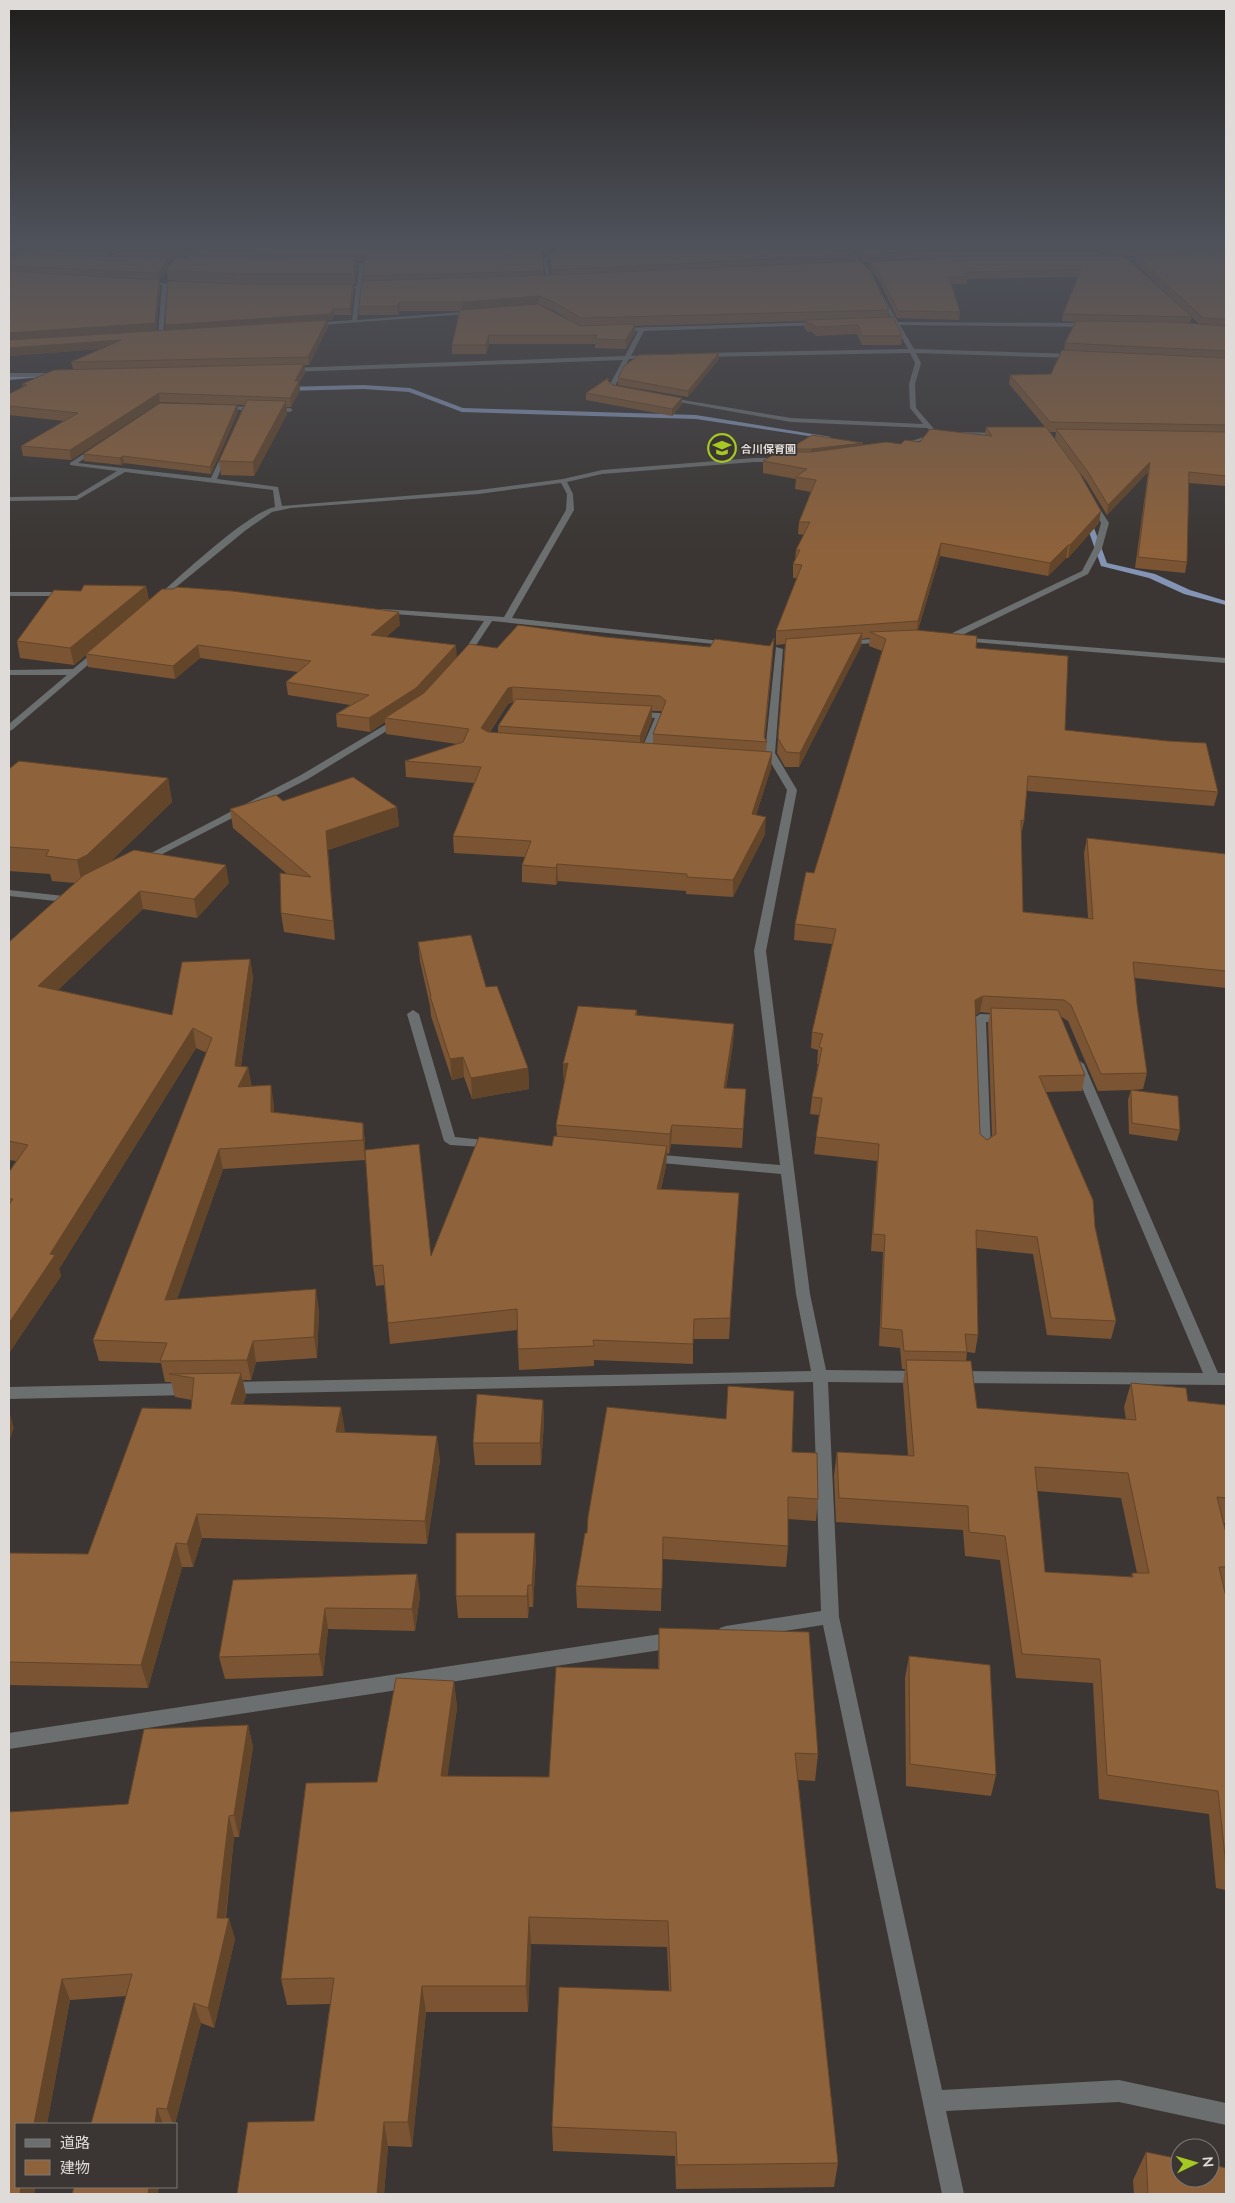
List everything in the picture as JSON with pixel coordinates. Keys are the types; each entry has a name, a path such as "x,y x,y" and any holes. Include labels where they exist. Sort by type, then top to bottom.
{"street":[{"path":"634,345 612,386 615,390 638,394"},
{"path":"910,345 918,363 912,384 913,408 936,434"},
{"path":"695,356 912,350 1085,356"},
{"path":"281,370 656,357"},
{"path":"9,376 66,375"},
{"path":"656,397 791,420 928,426"},
{"path":"216,407 290,410"},
{"path":"241,417 245,408"},
{"path":"894,447 936,434 945,434"},
{"path":"954,434 1010,435"},
{"path":"104,443 72,464 276,488 279,508"},
{"path":"213,481 229,445"},
{"path":"151,607 244,528 270,510 479,492 563,481 602,472 754,460 792,460"},
{"path":"9,499 77,498 124,470"},
{"path":"508,620 540,560 570,510 570,494 563,481"},
{"path":"948,638 1085,572 1098,548 1105,523 1090,497"},
{"path":"9,594 77,594"},
{"path":"156,594 176,594"},
{"path":"372,610 508,620 740,645"},
{"path":"458,664 471,650 490,620"},
{"path":"939,639 948,638 1226,661"},
{"path":"834,644 890,640"},
{"path":"9,728 105,646"},
{"path":"779,648 770,753 772,763 792,790 760,951 803,1294 820,1376 830,1617 953,2194"},
{"path":"9,672 75,672"},
{"path":"127,868 286,787 361,744 406,714"},
{"path":"630,714 660,716 639,755 658,755"},
{"path":"9,893 65,899 83,890"},
{"path":"413,1014 450,1141 510,1146"},
{"path":"985,1151 980,1018 1020,1020"},
{"path":"9,1393 820,1376 1219,1379 1072,1049"},
{"path":"639,1157 788,1170"},
{"path":"712,1635 830,1617"},
{"path":"9,1741 693,1638"},
{"path":"933,2101 1119,2091 1226,2114"}],"building":[{"path":"9,345 54,345 9,348"},
{"path":"110,345 314,345 308,357 71,362"},
{"path":"1101,345 1226,345 1226,351"},
{"path":"1062,350 1226,358 1226,425 1050,422 1010,375 1051,374"},
{"path":"719,353 688,391 618,378 624,366 639,355"},
{"path":"304,364 295,381 299,381 290,398 159,393 70,450 21,446 78,413 9,406 9,394 27,385 22,384 54,370"},
{"path":"608,378 608,381 613,385 682,398 672,409 586,393"},
{"path":"247,400 286,401 253,462 219,461"},
{"path":"160,403 237,405 210,467 123,456 120,458 83,454"},
{"path":"986,427 1046,427 1079,472 1101,511 1070,545 1050,563 941,543 918,621 776,631 802,565 793,564 800,550 796,550 810,522 799,522 816,480 796,477 807,469 763,461 778,452 812,452 886,442 901,444 905,440 920,442 930,429 992,436"},
{"path":"1056,429 1226,432 1226,476 1189,472 1187,562 1138,557 1150,462 1108,505 1088,472"},
{"path":"812,435 863,443 811,449 789,449"},
{"path":"84,585 146,586 70,648 17,641 54,590 81,591"},
{"path":"177,587 232,591 399,612 371,635 456,645 416,688 369,718 336,714 369,695 286,682 311,661 198,645 173,666 86,654 162,589"},
{"path":"518,625 605,637 710,647 715,639 770,646 774,638 764,737 767,742 653,734 666,701 660,696 512,687 508,688 481,728 488,732 772,752 752,814 766,817 733,880 687,877 687,874 557,864 556,868 522,865 531,841 453,836 481,767 405,761 463,742 469,729 385,718 424,693 469,644 497,648"},
{"path":"916,630 977,636 976,648 1068,656 1065,730 1206,743 1218,792 1028,776 1024,821 1021,820 1023,912 1093,919 1087,838 1226,854 1226,971 1133,962 1147,1073 1101,1074 1071,1005 1064,1000 983,996 975,1000 980,1134 987,1140 996,1134 991,1008 1058,1010 1085,1075 1039,1076 1093,1200 1095,1227 1116,1321 1051,1318 1037,1237 976,1230 978,1335 965,1334 967,1352 904,1351 902,1330 881,1328 885,1235 873,1234 879,1144 816,1137 822,1098 812,1097 822,1048 819,1047 823,1034 812,1032 836,929 795,924 806,872 814,873 886,639 870,632"},
{"path":"862,633 800,753 786,752 778,738 786,639"},
{"path":"516,699 652,706 640,736 498,726"},
{"path":"19,761 168,778 87,855 77,860 46,856 49,850 9,847 9,769"},
{"path":"353,777 397,807 326,831 333,921 281,913 280,873 311,877 230,809 276,795 283,801"},
{"path":"134,850 226,865 194,899 140,891 38,986 172,1015 182,962 250,959 235,1066 248,1067 238,1087 271,1085 271,1112 363,1123 363,1140 219,1149 165,1300 316,1289 314,1337 253,1341 247,1360 160,1361 167,1343 93,1340 212,1038 193,1028 50,1254 55,1255 9,1323 9,1205 13,1199 9,1199 9,1172 28,1145 9,1141 9,942 84,875"},
{"path":"471,935 486,987 497,986 528,1068 471,1078 463,1057 450,1059 430,996 418,942"},
{"path":"578,1006 637,1010 635,1015 734,1024 724,1088 746,1089 743,1129 672,1125 670,1134 556,1125 568,1063 563,1064"},
{"path":"1131,1090 1178,1096 1180,1130 1132,1123"},
{"path":"554,1136 667,1146 657,1189 739,1193 730,1318 694,1319 693,1344 593,1340 594,1346 518,1349 517,1309 388,1323 383,1265 373,1266 365,1150 419,1144 431,1256 479,1137 552,1146"},
{"path":"906,1360 971,1361 977,1408 1136,1420 1131,1383 1186,1388 1188,1401 1226,1405 1226,1498 1217,1497 1226,1533 1226,1567 1219,1567 1226,1597 1226,1865 1218,1791 1107,1775 1100,1659 1022,1654 1005,1536 969,1532 968,1506 839,1498 837,1452 914,1456","holes":["1035,1467 1128,1473 1149,1573 1132,1573 1133,1577 1045,1572"]},
{"path":"241,1373 231,1404 341,1407 336,1432 437,1436 425,1521 197,1514 187,1544 176,1543 141,1665 9,1662 9,1553 88,1554 142,1408 191,1409 194,1378 169,1374"},
{"path":"728,1386 794,1391 792,1452 817,1453 818,1499 788,1497 788,1546 663,1537 662,1589 576,1586 585,1533 587,1533 588,1517 607,1407 726,1419"},
{"path":"477,1394 543,1400 540,1443 473,1443"},
{"path":"456,1533 535,1533 532,1585 528,1585 527,1596 456,1596"},
{"path":"417,1574 412,1609 325,1608 319,1654 219,1657 233,1580"},
{"path":"659,1628 809,1632 818,1754 795,1753 838,2163 677,2165 676,2132 552,2127 559,1987 671,1991 668,1921 529,1917 526,1986 422,1986 408,2122 384,2122 377,2194 237,2194 248,2122 314,2121 334,1978 281,1979 306,1783 377,1782 396,1678 454,1681 441,1776 549,1777 556,1667 659,1669"},
{"path":"909,1656 990,1665 996,1775 910,1764"},
{"path":"248,1725 234,1815 229,1816 217,1918 229,1918 208,2008 194,2003 167,2109 157,2108 155,2123 91,2123 132,1974 62,1979 34,2123 15,2123 15,2188 21,2188 20,2194 9,2194 9,1812 128,1804 144,1729"},
{"path":"1146,2152 1170,2157 1170,2188 1220,2188 1220,2166 1226,2168 1226,2194 1148,2194"},
{"path":"74,2188 149,2188 148,2194 72,2194"}],"waterway":[{"path":"9,378 41,376"},
{"path":"283,389 363,387 410,390 462,410 696,417 828,437"},
{"path":"1086,517 1104,564 1152,576 1187,592 1226,603"}],"place":[{"name":"合川保育園","path":"722,448"}]}
